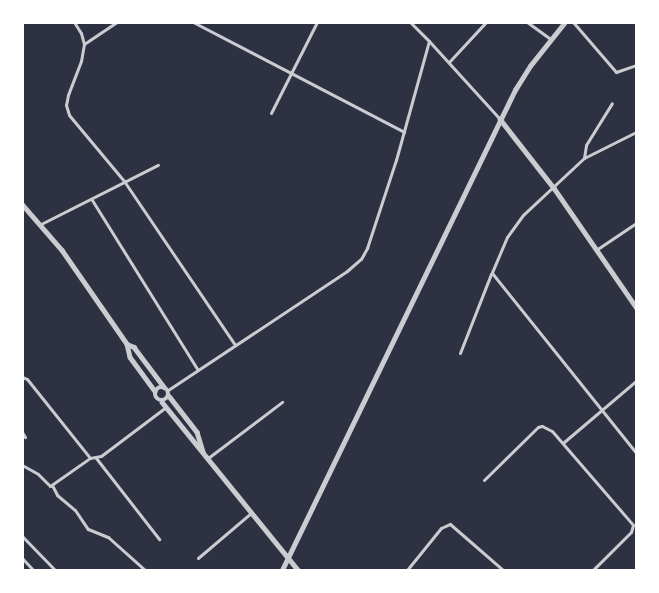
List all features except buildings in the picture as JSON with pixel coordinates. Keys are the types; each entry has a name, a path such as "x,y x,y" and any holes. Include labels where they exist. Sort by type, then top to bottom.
{"street":[{"path":"74,22 81,33 84,44 81,60 66,105 75,122 124,181 235,345"},
{"path":"84,44 118,22"},
{"path":"193,22 404,132"},
{"path":"272,113 317,22"},
{"path":"410,22 430,41 500,119 554,188 595,251 636,307"},
{"path":"417,28 420,22"},
{"path":"449,62 486,22"},
{"path":"527,22 550,39"},
{"path":"282,570 500,119 524,73 565,22"},
{"path":"573,22 616,72 636,65"},
{"path":"156,391 166,388 198,370 347,271 361,259 367,248 404,132 430,41"},
{"path":"584,158 586,144 612,103"},
{"path":"460,353 492,273 515,225 523,215 584,158 636,132"},
{"path":"40,224 92,200 124,181 158,165"},
{"path":"92,200 198,370"},
{"path":"22,204 62,250 127,344 130,357 156,391 156,398 162,402 188,437 208,458 298,570"},
{"path":"595,251 636,223"},
{"path":"492,273 636,454"},
{"path":"127,344 134,348 166,388 169,396 197,432 203,452"},
{"path":"22,377 27,379 90,458"},
{"path":"564,442 636,381"},
{"path":"162,402 169,396"},
{"path":"208,458 282,402"},
{"path":"52,485 90,458 96,458 166,407"},
{"path":"484,480 538,428 547,428 564,442 633,525 632,532 593,570"},
{"path":"22,432 25,437"},
{"path":"96,458 159,539"},
{"path":"22,465 35,471 47,484 52,485 57,495 75,510 88,529 108,537 145,570"},
{"path":"198,558 251,513"},
{"path":"407,570 441,528 450,524 503,570"},
{"path":"22,536 55,570"},
{"path":"22,558 33,570"}]}
